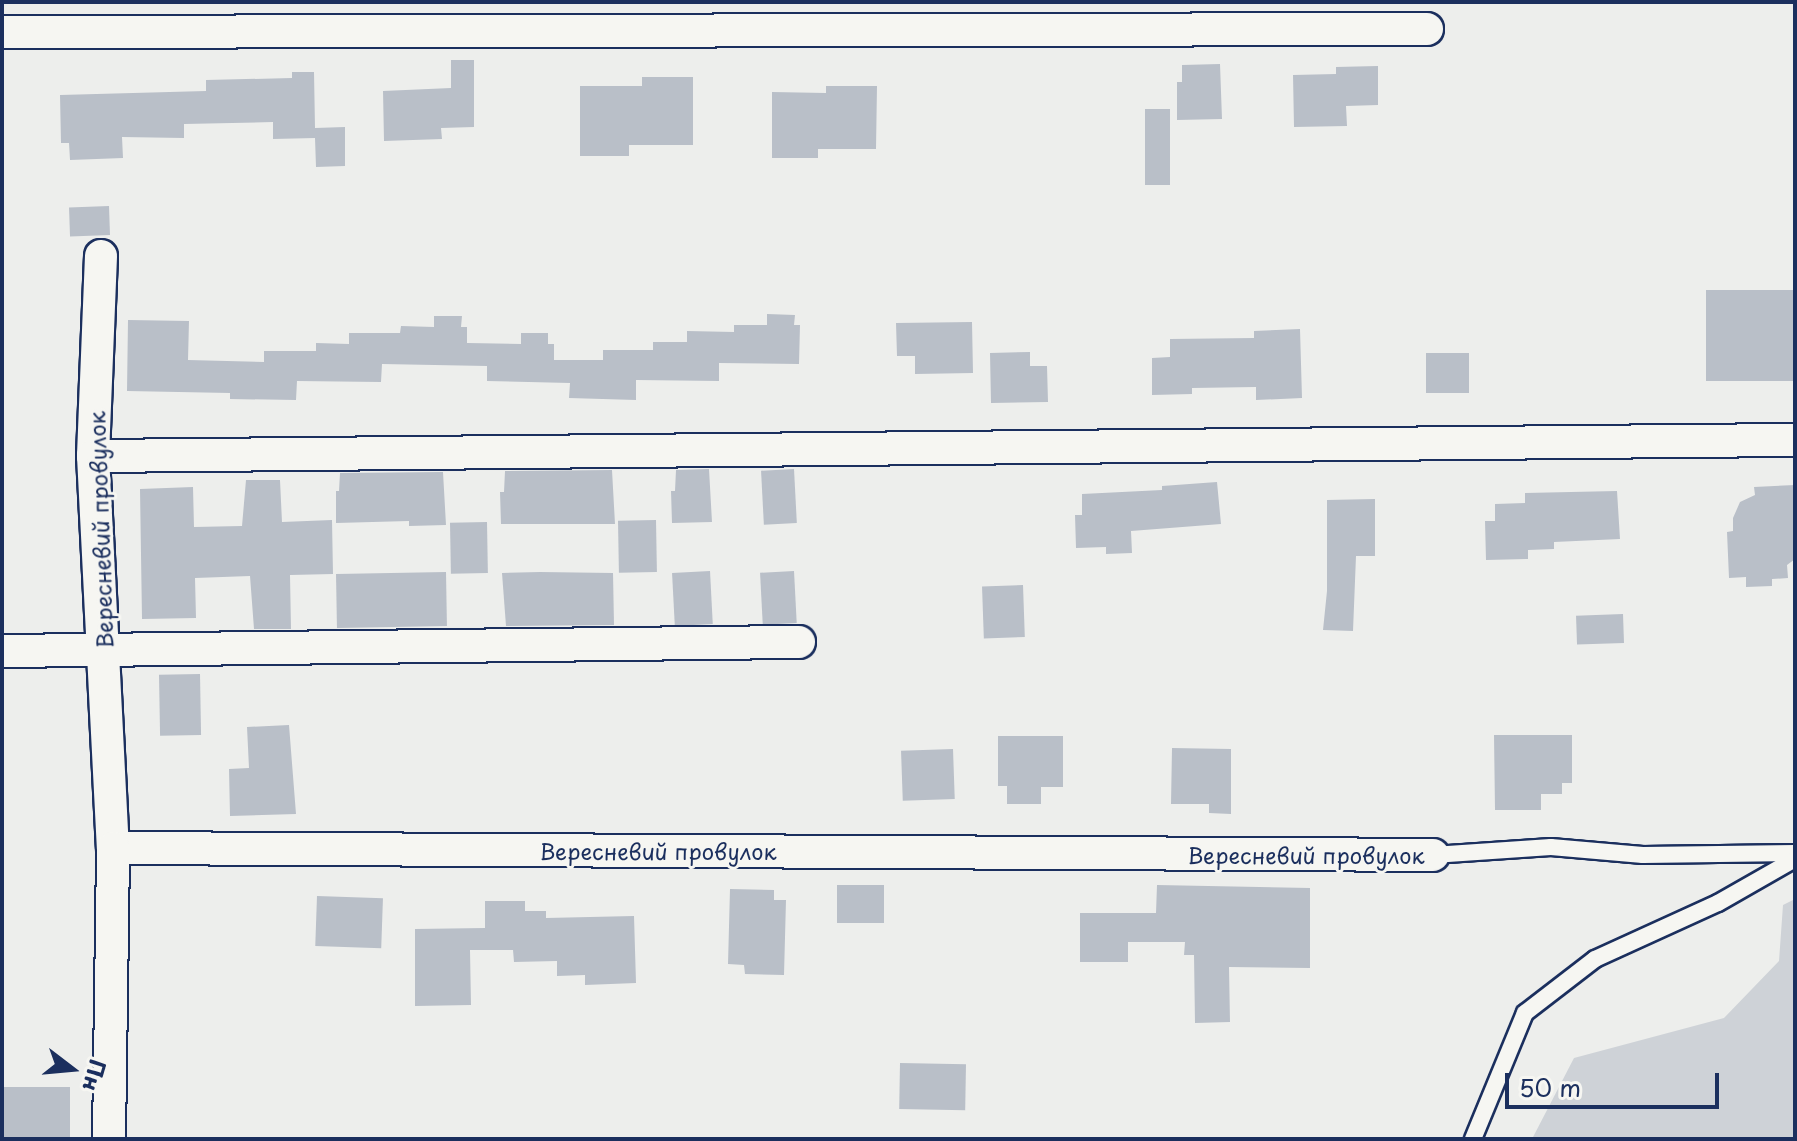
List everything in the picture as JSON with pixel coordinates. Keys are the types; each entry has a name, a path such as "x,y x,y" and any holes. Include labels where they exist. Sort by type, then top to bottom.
{"street":[{"path":"2,32 1427,29"},
{"name":"Вересневий провулок","path":"101,256 93,456 113,848 1433,855"},
{"path":"93,456 1795,440"},
{"path":"2,651 799,642"},
{"path":"109,1139 113,848"}],"lane":[{"name":"Вересневий провулок","path":"1433,855 1551,847 1643,855 1795,853"},
{"path":"1473,1139 1525,1013 1595,959 1718,903 1795,859"}],"shaded area":[{"path":"1795,899 1795,1139 1532,1139 1574,1058 1724,1018 1779,961 1783,905"}],"building":[{"path":"451,60 474,60 474,127 441,128 442,139 384,141 383,91 451,88"},
{"path":"1220,64 1222,119 1177,120 1177,82 1182,82 1182,65"},
{"path":"1378,66 1378,105 1346,106 1347,126 1294,127 1293,75 1336,74 1336,67"},
{"path":"292,72 314,72 315,128 345,127 345,166 316,167 315,138 273,139 273,122 184,124 184,138 122,137 123,158 70,160 69,143 61,143 60,95 206,91 206,80 292,78"},
{"path":"642,77 693,77 693,145 629,145 629,156 580,156 580,86 642,86"},
{"path":"826,86 877,86 876,149 818,149 818,158 772,158 772,92 826,93"},
{"path":"1145,109 1170,109 1170,185 1145,185"},
{"path":"109,206 110,235 70,236 69,207"},
{"path":"1706,290 1795,290 1795,381 1706,381"},
{"path":"767,314 795,315 794,325 800,325 799,364 719,363 719,381 636,380 636,400 569,398 570,383 487,381 487,366 382,364 381,382 297,381 296,400 230,399 230,393 127,391 128,320 189,321 188,360 264,362 264,351 316,351 316,343 349,344 349,333 400,333 401,326 434,327 434,316 462,316 461,327 467,327 467,343 521,344 521,333 548,333 548,344 554,344 554,360 603,360 603,350 653,350 653,342 687,342 687,331 734,332 734,325 767,325"},
{"path":"972,322 973,373 915,374 915,356 897,356 896,323"},
{"path":"1300,329 1302,398 1256,400 1256,387 1192,388 1192,394 1152,395 1152,358 1170,357 1170,339 1254,338 1254,331"},
{"path":"1030,352 1030,366 1047,366 1048,402 991,403 990,353"},
{"path":"1426,353 1469,353 1469,393 1426,393"},
{"path":"709,469 712,522 672,523 671,491 675,491 676,470"},
{"path":"794,469 797,523 764,525 761,471"},
{"path":"612,470 615,524 501,524 500,492 504,492 505,471"},
{"path":"443,472 446,525 409,526 409,521 336,523 336,491 339,491 340,473"},
{"path":"246,480 280,480 282,522 332,520 333,574 290,575 291,629 254,629 250,576 195,578 196,618 142,619 140,489 193,487 194,527 242,526"},
{"path":"1217,482 1221,524 1131,531 1132,553 1106,554 1106,547 1076,548 1075,515 1082,515 1082,494 1162,490 1162,486"},
{"path":"1795,485 1795,559 1787,565 1788,578 1772,579 1772,586 1746,587 1746,577 1729,578 1727,532 1733,531 1733,518 1740,502 1755,495 1754,487"},
{"path":"1617,491 1620,539 1554,542 1554,549 1528,550 1528,559 1486,560 1485,521 1495,521 1495,504 1525,503 1525,493"},
{"path":"1375,499 1375,556 1356,556 1353,631 1323,630 1327,591 1327,500"},
{"path":"656,520 657,572 619,573 618,521"},
{"path":"487,522 488,573 451,574 450,523"},
{"path":"710,571 713,624 675,626 672,573"},
{"path":"794,571 797,623 763,625 760,573"},
{"path":"446,572 447,626 337,628 336,574"},
{"path":"502,573 613,573 614,625 506,626"},
{"path":"1023,585 1025,637 984,638 982,586"},
{"path":"1623,614 1624,643 1577,645 1576,616"},
{"path":"200,674 201,735 160,736 159,675"},
{"path":"289,725 296,814 230,816 229,769 249,768 247,727"},
{"path":"1494,735 1572,735 1572,783 1562,783 1562,794 1541,794 1541,810 1495,810"},
{"path":"998,736 1063,736 1063,787 1041,787 1041,804 1007,804 1007,786 998,786"},
{"path":"1172,748 1231,749 1231,814 1209,813 1209,804 1171,804"},
{"path":"953,749 955,799 903,801 901,751"},
{"path":"837,885 884,885 884,923 837,923"},
{"path":"1157,885 1310,888 1310,968 1229,967 1230,1022 1195,1023 1194,955 1184,955 1185,942 1128,942 1128,962 1080,962 1080,913 1156,913"},
{"path":"730,889 774,890 774,900 786,900 784,975 745,974 744,965 728,964"},
{"path":"317,896 383,898 381,948 315,946"},
{"path":"485,901 525,901 525,911 546,911 546,918 634,916 636,983 585,985 585,975 557,976 557,961 514,962 513,950 470,950 471,1005 415,1006 415,929 485,928"},
{"path":"900,1063 966,1064 965,1110 899,1109"},
{"path":"2,1087 70,1087 70,1139 2,1139"}]}
